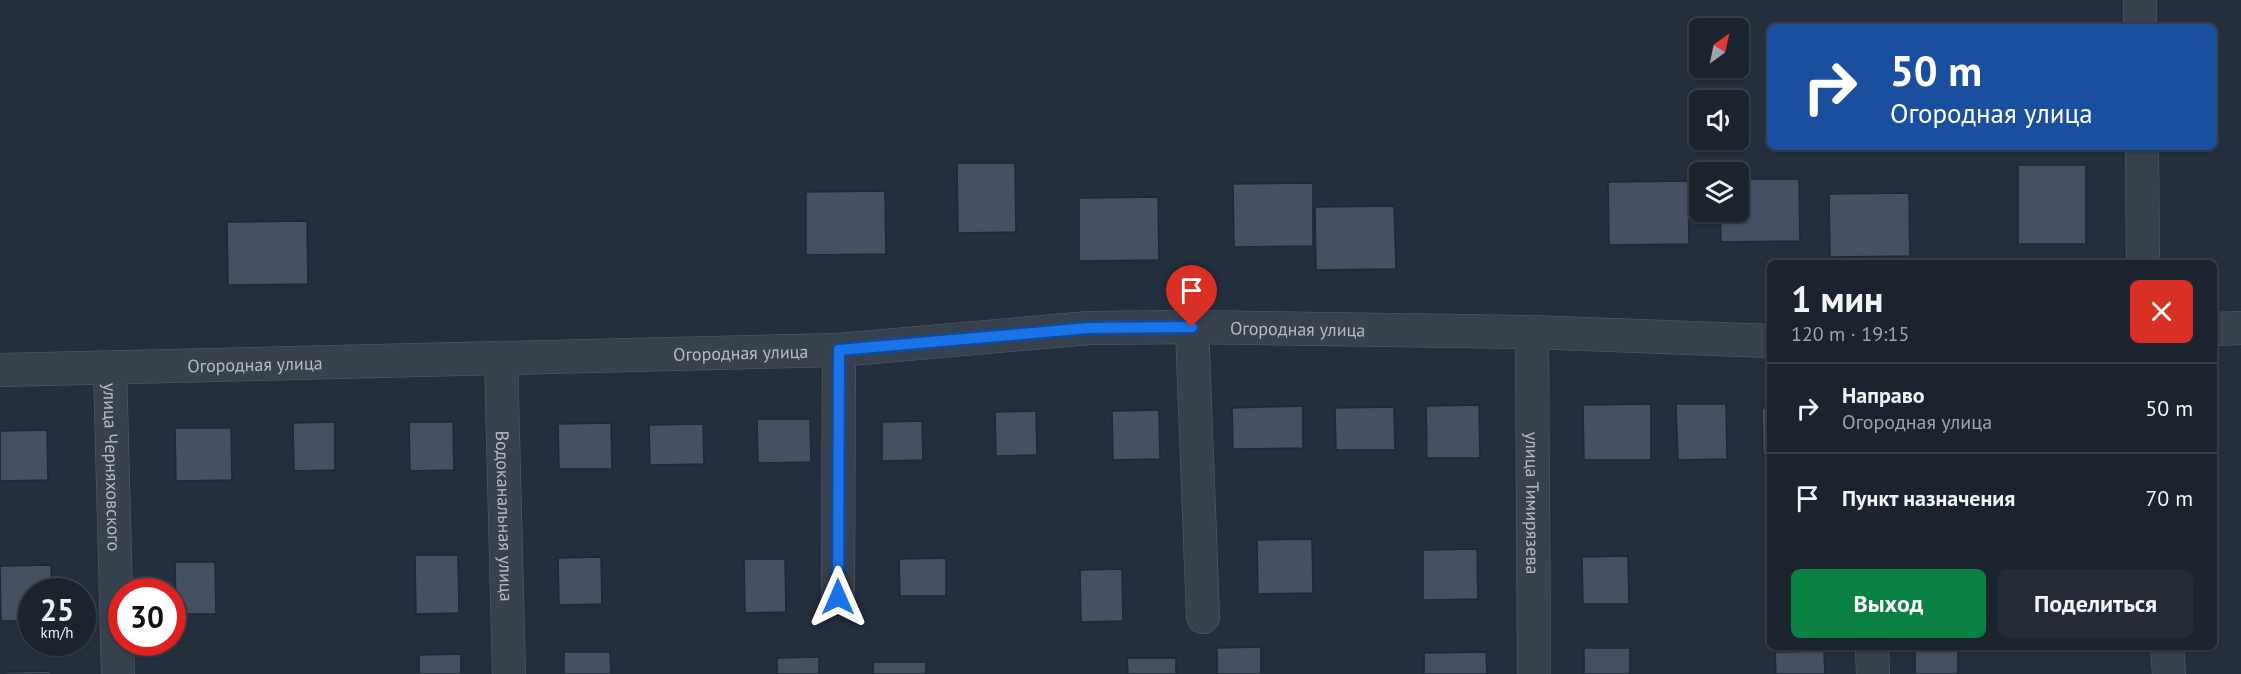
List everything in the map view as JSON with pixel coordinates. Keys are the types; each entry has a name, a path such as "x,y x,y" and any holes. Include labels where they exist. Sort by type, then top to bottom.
{"street":[{"path":"2140,0 2140,24"},
{"path":"2142,150 2143,260"},
{"path":"1192,327 1203,617"},
{"name":"Огородная улица","path":"0,370 839,350 1089,328 1192,327 1532,332 1767,342"},
{"path":"2217,329 2241,328"},
{"name":"улица Тимирязева","path":"1532,332 1534,674"},
{"path":"838,597 839,350"},
{"name":"Водоканальная улица","path":"501,358 509,674"},
{"name":"улица Черняховского","path":"110,368 118,674"},
{"path":"1872,650 1873,674"},
{"path":"2167,650 2169,674"}],"building":[{"path":"957,163 1015,163 1016,232 958,233"},
{"path":"2018,165 2086,165 2086,244 2018,244"},
{"path":"1749,179 1799,179 1800,241 1721,242 1720,222 1749,222"},
{"path":"1688,181 1689,244 1609,245 1608,182"},
{"path":"1313,183 1313,246 1234,247 1233,184"},
{"path":"885,191 886,254 806,255 806,192"},
{"path":"1909,193 1910,256 1830,257 1829,194"},
{"path":"1158,197 1159,260 1079,261 1079,198"},
{"path":"1394,206 1396,269 1316,270 1315,207"},
{"path":"307,221 308,284 228,285 227,222"},
{"path":"1651,404 1651,460 1584,460 1583,405"},
{"path":"1676,404 1726,404 1727,459 1678,460"},
{"path":"1479,405 1480,458 1427,458 1426,406"},
{"path":"1303,406 1303,448 1233,449 1232,408"},
{"path":"1394,407 1395,450 1336,450 1335,408"},
{"path":"1762,408 1767,408 1767,455 1763,455"},
{"path":"1159,410 1160,459 1113,460 1112,411"},
{"path":"1036,411 1037,455 996,456 995,412"},
{"path":"757,419 810,419 811,462 758,463"},
{"path":"922,421 923,460 882,461 882,422"},
{"path":"335,422 335,470 294,471 293,423"},
{"path":"409,422 453,422 454,470 410,471"},
{"path":"611,423 612,469 559,469 558,424"},
{"path":"703,424 704,464 650,465 649,425"},
{"path":"175,428 231,428 232,480 176,481"},
{"path":"47,430 48,480 0,481 0,431"},
{"path":"1312,539 1313,593 1258,594 1257,540"},
{"path":"1477,549 1478,599 1423,600 1423,550"},
{"path":"415,555 458,555 459,613 416,614"},
{"path":"1628,556 1629,604 1583,604 1582,557"},
{"path":"601,557 602,604 559,605 558,558"},
{"path":"946,558 946,596 900,596 899,559"},
{"path":"744,559 785,559 786,612 745,613"},
{"path":"175,562 215,562 216,614 186,614 186,578 175,578"},
{"path":"51,565 52,578 18,578 18,621 1,621 0,566"},
{"path":"1122,569 1123,621 1081,622 1080,570"},
{"path":"1261,647 1261,674 1217,674 1217,648"},
{"path":"1584,648 1630,648 1630,674 1584,674"},
{"path":"1915,650 1958,650 1958,674 1915,674"},
{"path":"1824,651 1825,674 1776,674 1775,652"},
{"path":"564,652 610,652 611,674 564,674"},
{"path":"1486,652 1487,674 1424,674 1424,653"},
{"path":"461,654 461,674 419,674 419,655"},
{"path":"819,657 819,674 777,674 777,658"},
{"path":"1127,658 1176,658 1176,674 1128,674"},
{"path":"873,662 926,662 926,674 873,674"},
{"path":"51,671 51,674 5,674 4,672"}],"route":[{"path":"838,597 839,350 1089,328 1192,327"}]}
